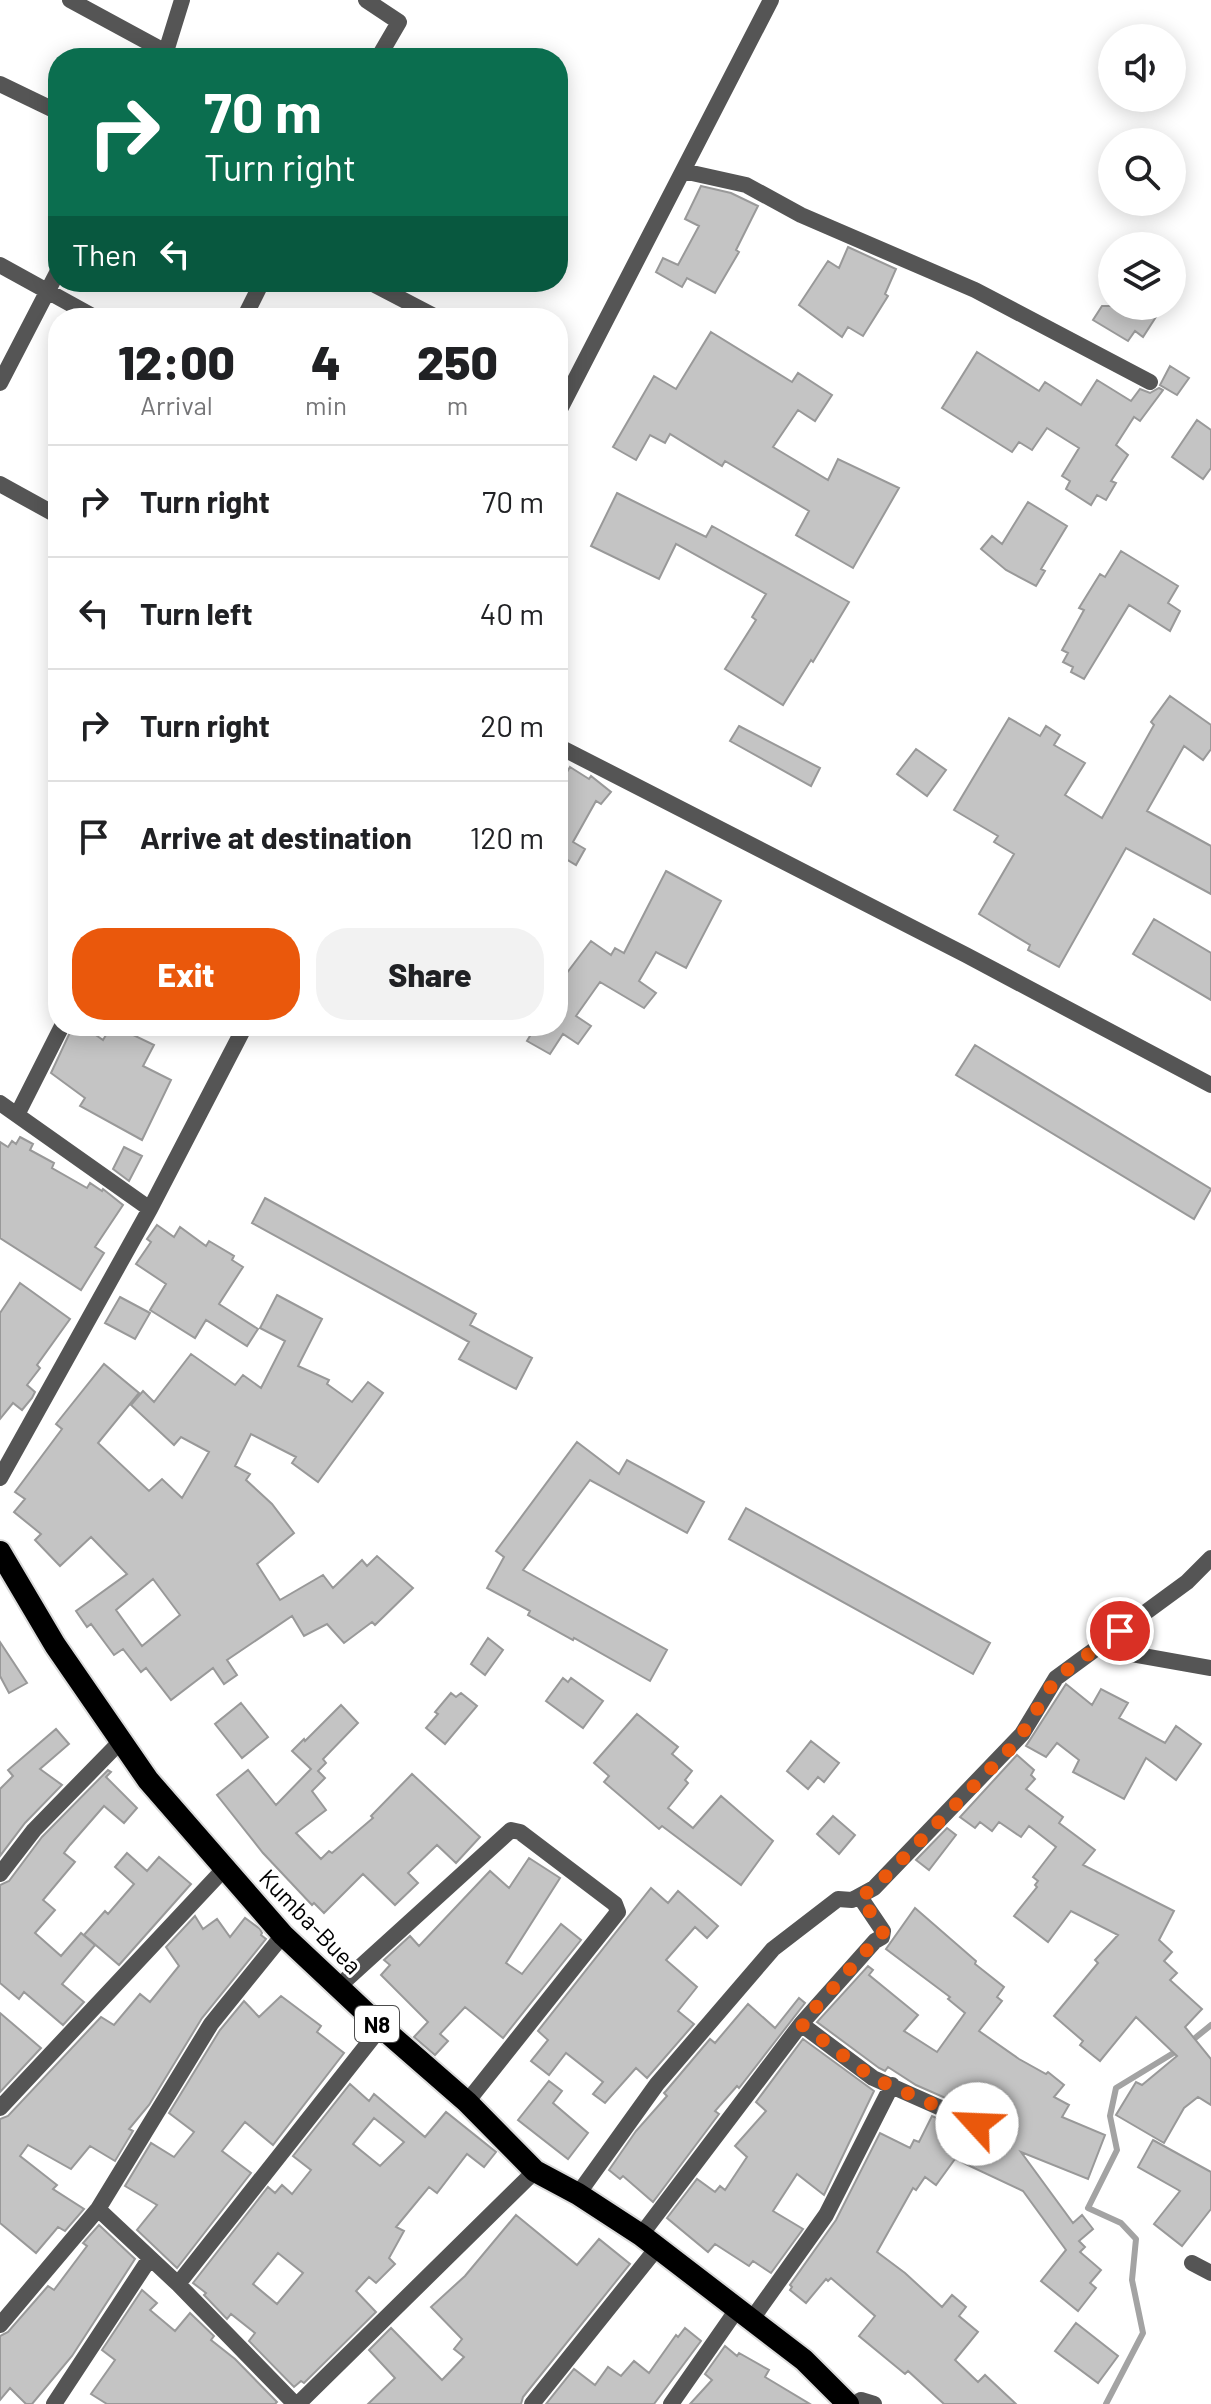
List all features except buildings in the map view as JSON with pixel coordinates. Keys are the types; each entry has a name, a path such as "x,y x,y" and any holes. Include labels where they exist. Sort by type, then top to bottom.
{"highway":[{"name":"Kumba-Buea","path":"0,1552 55,1645 148,1780 283,1935 467,2102 535,2171 578,2194 649,2241 804,2360 848,2404"}],"street":[{"path":"70,0 155,48"},
{"path":"171,48 182,0"},
{"path":"366,0 399,22 384,48"},
{"path":"568,379 683,171 771,0"},
{"path":"0,84 48,107"},
{"path":"683,171 746,185 801,215 975,290 1150,382"},
{"path":"0,265 48,291 0,383"},
{"path":"50,292 78,308"},
{"path":"388,292 419,308"},
{"path":"0,484 48,510"},
{"path":"568,751 966,955 1211,1085"},
{"path":"17,1115 57,1036"},
{"path":"0,1478 150,1209 240,1036"},
{"path":"0,1103 150,1209"},
{"path":"578,2194 657,2084 773,1949 838,1899 860,1897 874,1888 1010,1749 1056,1678 1187,1582 1211,1558"},
{"path":"1098,1648 1211,1668"},
{"path":"0,1874 34,1830 120,1742"},
{"path":"338,1987 511,1830 520,1832 615,1904 618,1912 467,2102"},
{"path":"0,2108 225,1868"},
{"path":"532,2404 801,2024 882,1937 883,1931 860,1897"},
{"path":"0,2325 98,2209 211,2024 283,1935"},
{"path":"801,2024 873,2078 977,2124"},
{"path":"178,2284 381,2027"},
{"path":"671,2404 826,2215 892,2085"},
{"path":"98,2209 178,2284 296,2404 535,2171"},
{"path":"54,2404 150,2258"},
{"path":"1192,2263 1211,2273"},
{"path":"855,2404 861,2400 874,2404"}],"waterway":[{"path":"1189,2043 1211,2025"},
{"path":"1106,2404 1143,2333 1132,2280 1136,2239 1121,2223 1088,2208 1117,2150 1110,2116 1116,2088 1180,2049"}],"route":[{"path":"977,2124 873,2078 801,2024 882,1937 883,1931 860,1897 874,1888 1010,1749 1056,1678 1120,1631"}]}
